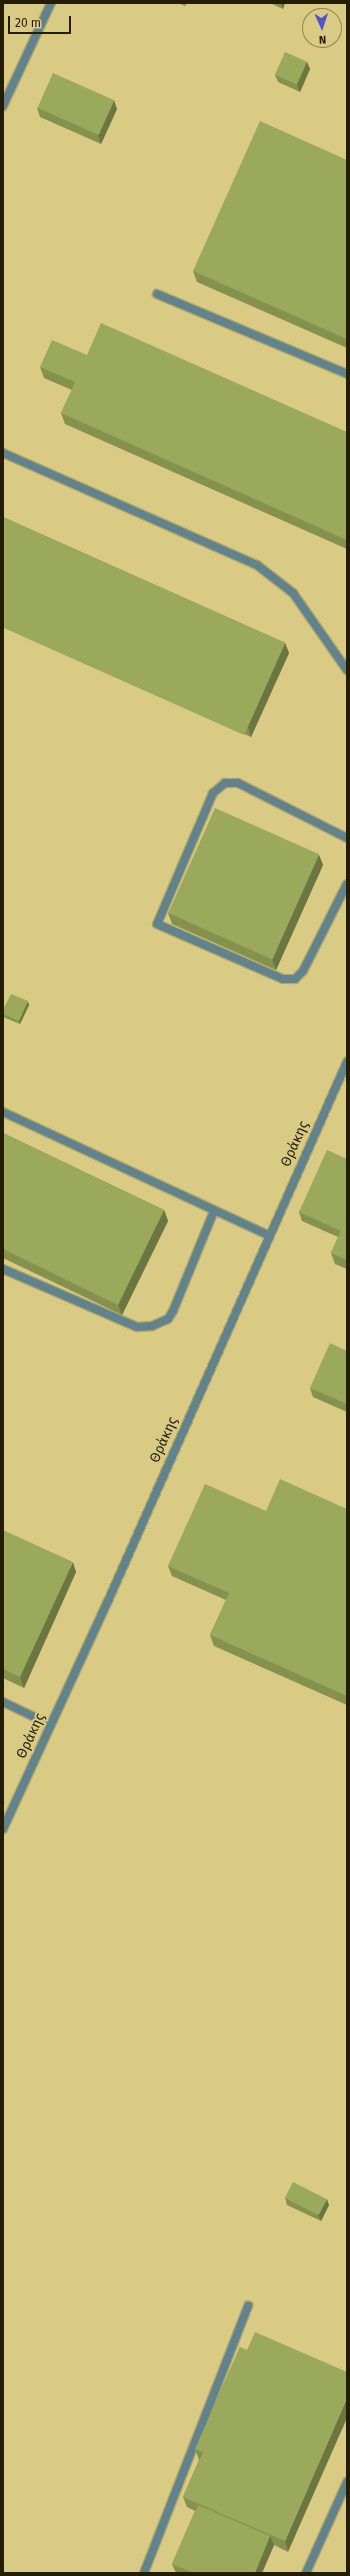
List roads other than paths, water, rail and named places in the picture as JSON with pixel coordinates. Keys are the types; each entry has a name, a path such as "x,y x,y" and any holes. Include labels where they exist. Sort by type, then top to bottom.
{"street":[{"path":"3,106 51,3"},
{"path":"157,294 347,374"},
{"path":"3,453 256,565 293,593 347,670"},
{"path":"347,838 238,783 225,783 213,793 156,924 283,979 295,979 303,972 347,884"},
{"name":"Θράκης","path":"3,1828 51,1725 268,1236 347,1062"},
{"path":"3,1112 268,1236"},
{"path":"3,1269 137,1327 152,1326 168,1319 173,1311 214,1211"},
{"path":"3,1702 51,1725"},
{"path":"144,2573 248,2306"},
{"path":"306,2573 347,2482"}]}
